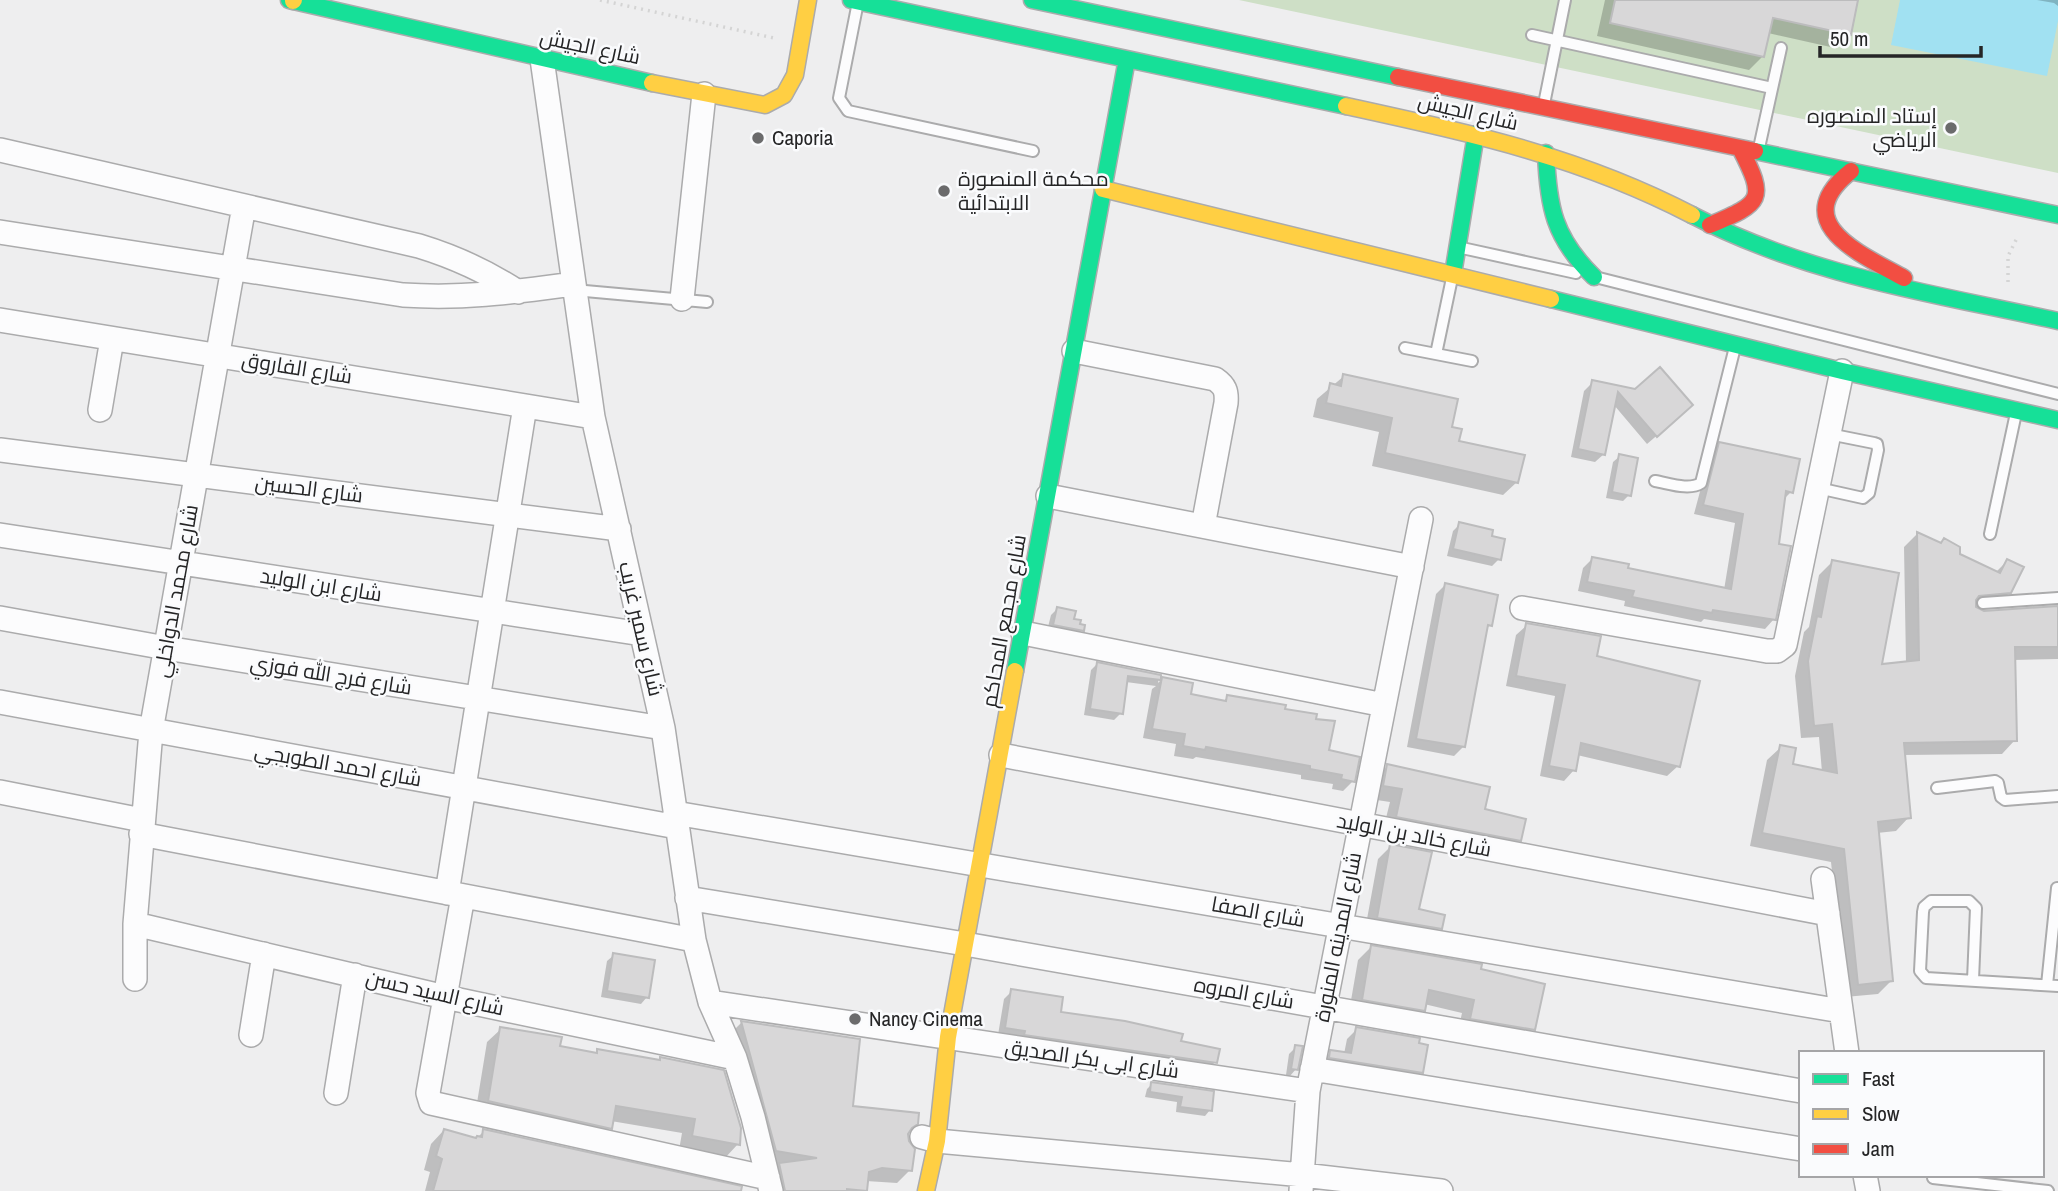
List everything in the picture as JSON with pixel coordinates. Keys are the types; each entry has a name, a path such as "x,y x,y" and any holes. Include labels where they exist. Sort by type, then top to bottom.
{"main road":[{"name":"شارع الجيش","path":"292,0 542,59 765,105 785,95 795,75 808,0"},
{"name":"شارع الجيش","path":"1032,0 1145,17 1544,107 2052,214"},
{"name":"شارع الجيش","path":"854,1 1476,134 1546,153 1602,173 1710,225 1764,248 1820,267 1933,296 2058,321"},
{"name":"شارع مجمع المحاكم","path":"926,1191 930,1139 948,1037 1127,59"},
{"path":"1452,274 1476,134"},
{"path":"1710,225 1749,208 1757,197 1758,184 1740,148"},
{"path":"1546,153 1547,188 1555,222 1571,253 1594,277"},
{"path":"1851,171 1836,182 1827,198 1826,216 1834,233 1848,245 1933,296"},
{"path":"1103,189 1842,371 2058,420"}],"street":[{"name":"شارع سمير غريب","path":"542,59 593,417 663,728 694,940 710,1002 735,1058 770,1184"},
{"path":"682,299 704,94"},
{"path":"0,150 419,246 488,272 518,292"},
{"name":"شارع محمد الدواخلي","path":"135,979 135,924 151,731 244,206"},
{"path":"0,232 404,295 442,298 574,287"},
{"name":"شارع الفاروق","path":"0,320 593,417"},
{"path":"100,410 112,338"},
{"path":"1074,351 1215,379 1223,384 1227,393 1226,403 1203,526"},
{"path":"1521,608 1777,651 1785,645 1789,635 1842,371"},
{"path":"526,406 463,788 445,997 428,1093 432,1103 770,1184"},
{"name":"شارع الحسين","path":"0,450 619,529"},
{"path":"1048,496 1412,567"},
{"name":"شارع المدينه المنورة","path":"1302,1183 1310,1080 1421,519"},
{"name":"شارع ابن الوليد","path":"0,535 642,634"},
{"name":"شارع فرج الله فوزي","path":"0,618 166,648 663,728"},
{"path":"1023,633 1384,705"},
{"name":"شارع احمد الطوبجي","path":"0,702 463,788 676,820"},
{"name":"شارع خالد بن الوليد","path":"1001,755 1828,914"},
{"path":"0,792 142,827 455,894 694,940"},
{"name":"شارع الصفا","path":"676,820 980,865 1841,1011"},
{"path":"1823,879 1847,1051"},
{"name":"شارع المروه","path":"687,898 965,944 1799,1091"},
{"name":"شارع السيد حسن","path":"135,924 445,997 735,1058"},
{"path":"251,1035 264,954"},
{"path":"335,1093 355,975"},
{"name":"شارع ابى بكر الصديق","path":"710,1002 948,1037 1310,1080 1799,1149"},
{"path":"930,1139 1302,1183 1441,1191"}],"lane":[{"path":"1544,107 1565,0"},
{"path":"854,1 839,98 848,111 1033,151"},
{"path":"1532,35 1772,89"},
{"path":"1759,152 1781,48"},
{"path":"1457,247 1594,277 2058,394"},
{"path":"1436,354 1452,274"},
{"path":"574,287 707,302"},
{"path":"1655,481 1689,486 1701,483 1735,345"},
{"path":"1405,348 1472,361"},
{"path":"1990,534 2016,410"},
{"path":"1818,488 1863,498 1869,493 1878,450 1877,444 1874,443 1829,435"},
{"path":"1983,603 2058,598"},
{"path":"1937,788 1995,781 1998,783 2001,797 2005,800 2058,796"},
{"path":"1972,980 1976,908 1969,901 1931,901 1924,907 1921,974 1926,978 2052,985 2057,887"},
{"path":"1933,1178 2048,1191"}],"path":[{"path":"600,0 800,44"},
{"path":"2022,313 2011,296 2007,276 2008,256 2016,238 2029,223 2052,214"}],"green space":[{"name":"إستاد المنصوره الرياضي","path":"1239,0 2058,0 2058,173"}],"water":[{"path":"1900,0 2058,0 2058,21 2047,76 1891,45"}],"building":[{"path":"1615,0 1858,0 1851,35 1773,18 1764,57 1610,23"},
{"path":"1660,367 1693,405 1657,437 1618,392 1605,455 1578,449 1592,380 1635,389"},
{"path":"1343,374 1458,399 1452,427 1462,429 1459,441 1525,455 1518,483 1385,453 1392,418 1326,403 1330,383 1341,386"},
{"path":"1719,442 1800,459 1793,493 1786,491 1779,544 1791,546 1776,620 1713,610 1712,613 1632,597 1634,591 1587,582 1592,557 1629,564 1628,568 1731,589 1743,514 1703,505"},
{"path":"1619,454 1638,458 1631,496 1612,492"},
{"path":"1459,522 1493,530 1492,536 1505,539 1501,560 1453,549"},
{"path":"1917,532 1941,543 1944,538 1960,547 1960,554 2000,573 2007,559 2024,567 2011,593 1979,596 1976,607 1984,611 2058,606 2058,647 2015,647 2017,741 1904,743 1911,818 1878,822 1893,981 1858,985 1844,849 1762,833 1780,745 1796,748 1793,764 1837,773 1832,724 1814,726 1808,661 1817,616 1821,617 1832,560 1899,573 1882,664 1919,660"},
{"path":"1445,583 1498,595 1492,626 1488,625 1465,747 1416,739"},
{"path":"1057,607 1076,611 1074,619 1081,620 1080,624 1085,625 1084,631 1053,625"},
{"path":"1526,623 1601,636 1597,656 1700,681 1680,767 1581,743 1576,771 1549,766 1565,685 1516,676"},
{"path":"1097,662 1161,675 1161,680 1128,676 1123,714 1090,709"},
{"path":"1162,677 1193,683 1191,694 1226,701 1227,695 1286,705 1285,709 1317,714 1316,719 1335,721 1329,750 1360,757 1355,782 1341,779 1342,775 1310,769 1310,766 1206,747 1205,750 1183,746 1185,734 1152,729"},
{"path":"1387,764 1490,787 1485,809 1526,819 1521,841 1396,817 1402,789 1383,786"},
{"path":"1390,844 1432,852 1419,909 1445,915 1442,929 1377,918"},
{"path":"1371,945 1482,964 1481,969 1545,984 1535,1030 1470,1019 1474,1000 1429,990 1425,1011 1362,1000"},
{"path":"613,953 655,960 649,998 607,991"},
{"path":"1011,989 1063,997 1061,1012 1125,1021 1183,1034 1181,1041 1220,1049 1217,1063 1024,1035 1025,1031 1005,1028"},
{"path":"741,1021 860,1039 853,1106 919,1113 918,1124 908,1134 915,1149 912,1171 882,1168 869,1172 867,1191 785,1191 779,1163 817,1158 776,1151"},
{"path":"500,1027 562,1037 560,1046 597,1053 597,1049 660,1060 660,1057 724,1070 741,1128 740,1145 692,1136 695,1119 616,1106 612,1129 488,1101"},
{"path":"1356,1027 1420,1038 1419,1043 1428,1045 1423,1073 1329,1058 1330,1050 1351,1053"},
{"path":"1295,1045 1303,1046 1298,1070 1291,1069"},
{"path":"1151,1082 1214,1091 1212,1111 1180,1107 1182,1097 1150,1092"},
{"path":"444,1129 476,1138 482,1137 483,1129 742,1186 741,1191 433,1191 442,1159 436,1156"}],"traffic: fast":[{"path":"289,0 652,83"},
{"path":"851,0 1346,106"},
{"path":"1032,0 1398,77"},
{"path":"1015,671 1127,59"},
{"path":"1453,274 1476,134"},
{"path":"1755,151 2058,215"},
{"path":"1546,153 1549,190 1556,221 1570,249 1594,277"},
{"path":"1692,215 1736,236 1826,268 1917,291 2058,321"},
{"path":"1551,299 1842,371 2058,420"}],"traffic: slow":[{"path":"652,83 765,105 784,95 795,75 808,0"},
{"path":"1346,106 1523,148 1608,177 1692,215"},
{"path":"1103,189 1551,299"},
{"path":"926,1191 937,1141 948,1037 1015,671"}],"traffic: jam":[{"path":"1398,77 1755,151"},
{"path":"1710,225 1740,211 1755,198 1754,179 1740,148"},
{"path":"1851,171 1833,190 1826,206 1828,221 1837,235 1851,247 1904,278"}],"place":[{"name":"إستاد المنصوره الرياضي","path":"1951,128"},
{"name":"Caporia","path":"758,138"},
{"name":"محكمة المنصورة الابتدائية","path":"944,191"},
{"name":"Nancy Cinema","path":"855,1019"}]}
